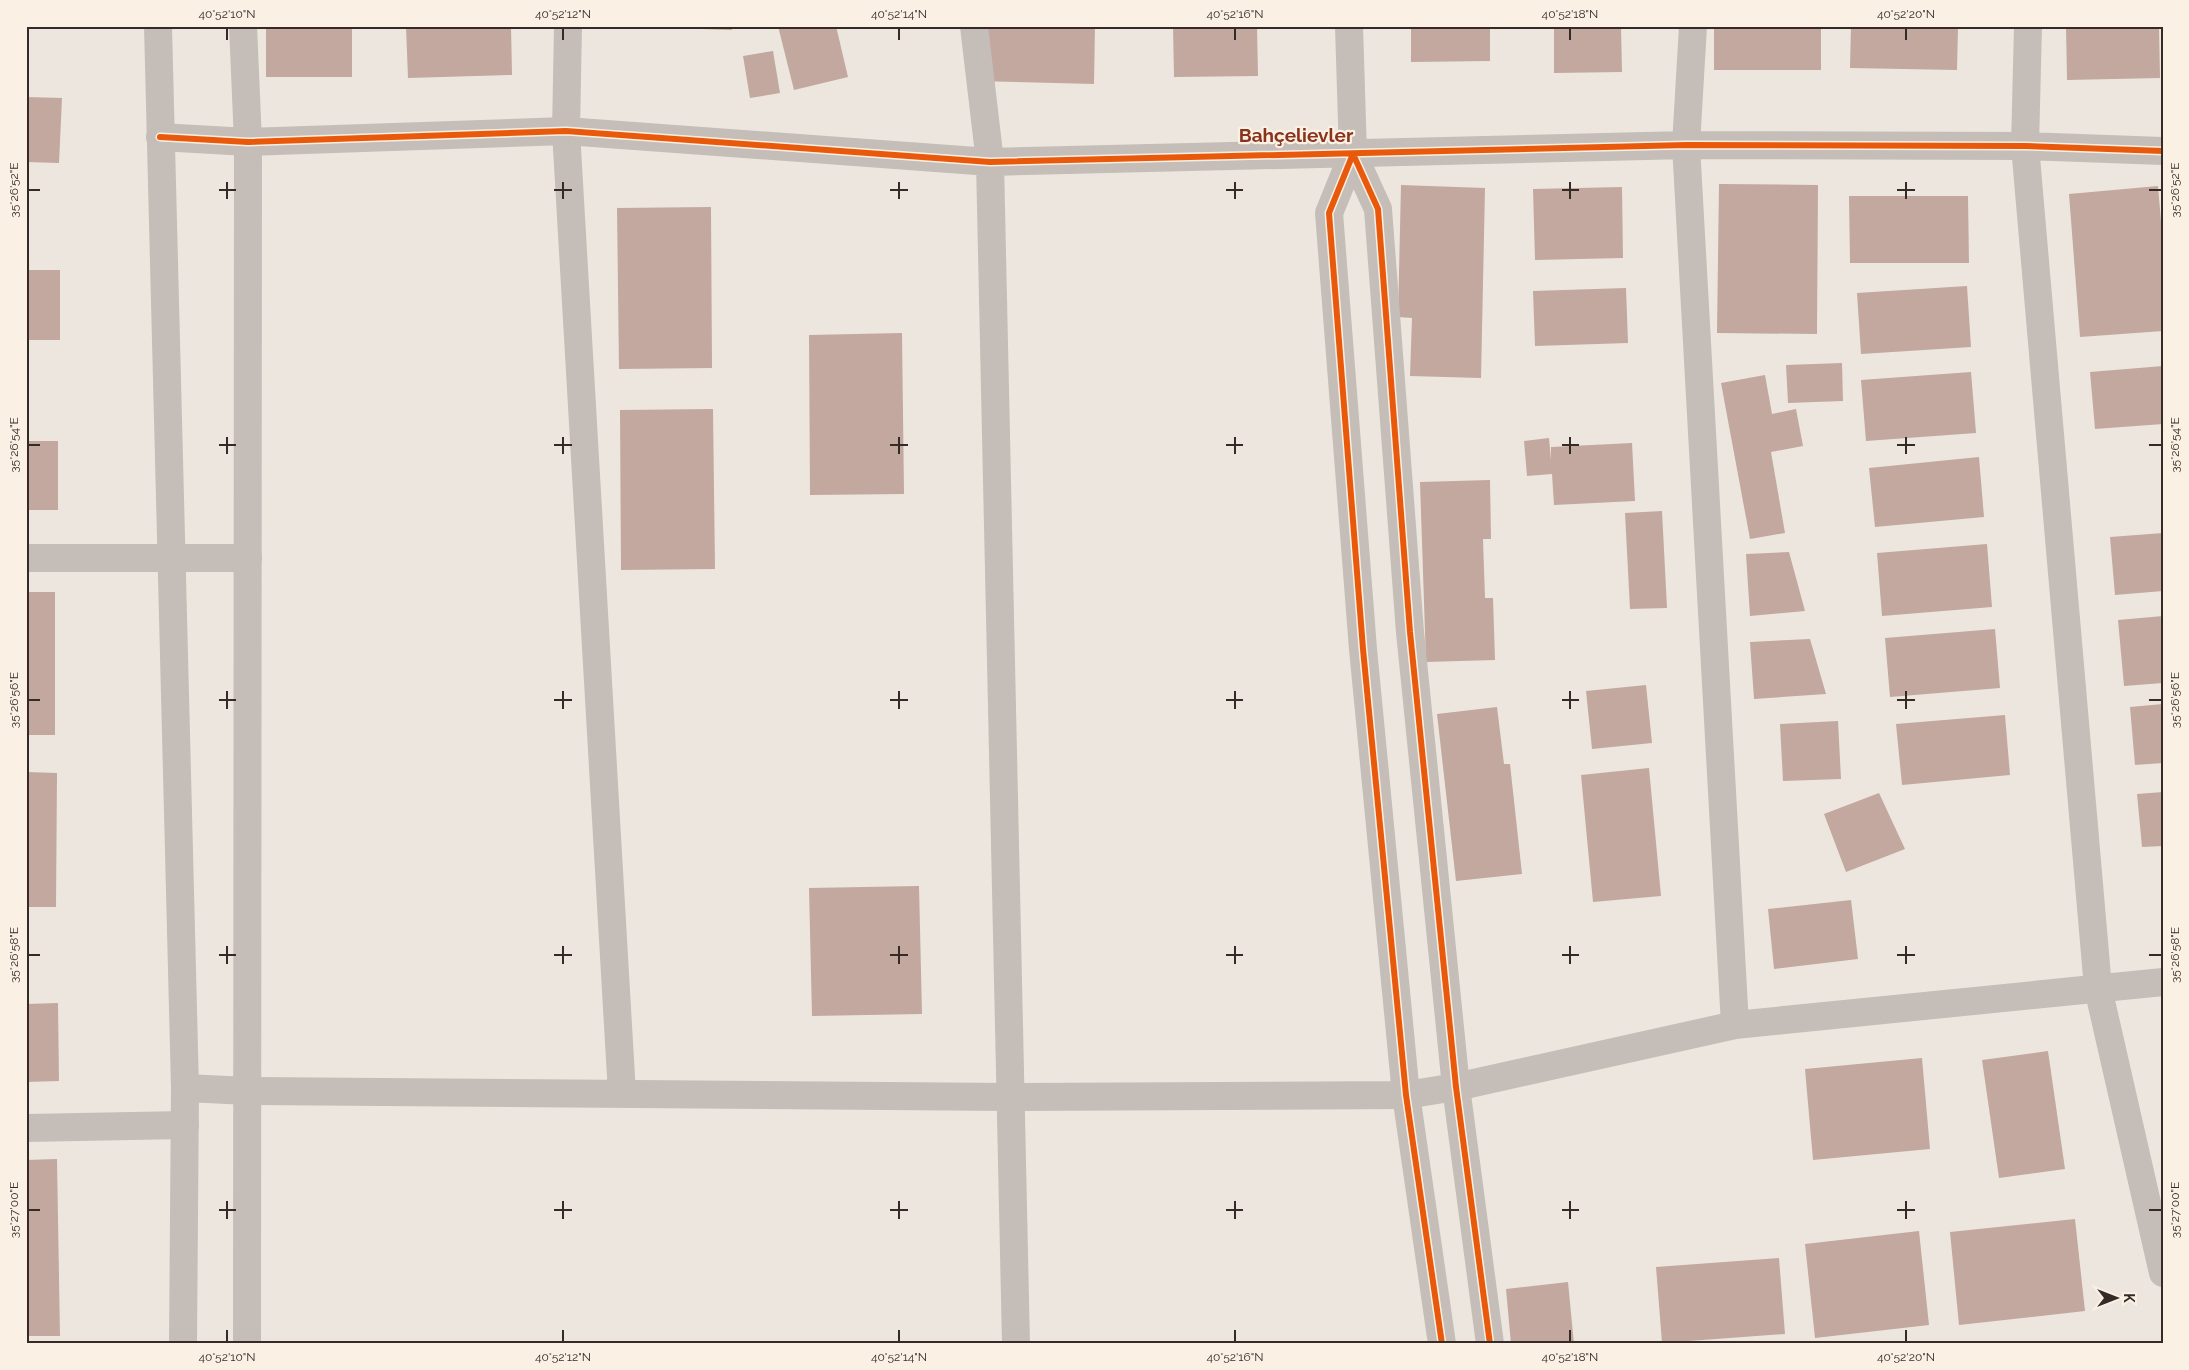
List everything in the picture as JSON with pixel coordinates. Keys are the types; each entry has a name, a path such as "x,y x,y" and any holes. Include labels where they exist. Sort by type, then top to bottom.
{"street":[{"path":"158,26 185,1088 183,1344"},
{"path":"243,26 248,142 249,1091 247,1344"},
{"path":"568,26 566,131 622,1094"},
{"path":"974,26 990,162 1016,1344"},
{"path":"1349,26 1353,154 1378,209 1410,632 1456,1087 1490,1344"},
{"path":"1693,26 1686,145 1735,1025"},
{"path":"2028,26 2025,146 2098,988 2163,1273"},
{"path":"160,137 248,142 566,131 990,162 1686,145 2025,146 2163,151"},
{"path":"1353,154 1330,212 1362,639 1406,1095 1442,1344"},
{"path":"26,558 248,558"},
{"path":"185,1088 249,1091 1010,1098 1406,1095 1456,1087 1735,1025 2163,982"},
{"path":"26,1128 185,1124"}],"building":[{"path":"266,26 352,26 352,77 266,77"},
{"path":"406,26 511,26 512,75 408,78"},
{"path":"669,26 732,26 732,30 669,28"},
{"path":"778,26 836,26 848,77 794,90"},
{"path":"976,26 1095,26 1094,84 975,81"},
{"path":"1173,26 1257,26 1258,76 1174,77"},
{"path":"1411,26 1490,26 1490,61 1411,62"},
{"path":"1554,26 1621,26 1622,72 1554,73"},
{"path":"1714,26 1821,26 1821,70 1714,70"},
{"path":"1851,26 1958,26 1957,70 1850,68"},
{"path":"2066,26 2159,26 2160,78 2067,80"},
{"path":"773,51 780,93 750,98 743,56"},
{"path":"26,97 62,98 59,163 26,162"},
{"path":"1719,184 1818,185 1817,334 1717,333"},
{"path":"1401,185 1485,188 1481,378 1410,376 1412,318 1398,317"},
{"path":"2158,186 2163,245 2163,331 2080,337 2069,194"},
{"path":"1622,187 1623,258 1535,260 1533,189"},
{"path":"1849,196 1968,196 1969,263 1850,263"},
{"path":"711,207 712,368 619,369 617,208"},
{"path":"26,270 60,270 60,340 26,340"},
{"path":"1967,286 1971,347 1861,354 1857,293"},
{"path":"1626,288 1628,343 1535,346 1533,291"},
{"path":"902,333 904,494 810,495 809,335"},
{"path":"1842,363 1843,401 1788,403 1786,365"},
{"path":"2163,366 2163,424 2095,429 2090,372"},
{"path":"1971,372 1976,433 1866,441 1861,380"},
{"path":"1765,375 1772,414 1796,409 1803,446 1771,452 1785,533 1750,539 1721,383"},
{"path":"713,409 715,569 621,570 620,410"},
{"path":"1549,438 1551,460 1551,447 1632,443 1635,501 1554,505 1552,474 1527,476 1524,441"},
{"path":"26,441 58,441 58,510 26,510"},
{"path":"1979,457 1984,517 1875,527 1869,468"},
{"path":"1490,480 1491,539 1483,539 1485,598 1493,598 1495,660 1426,662 1420,482"},
{"path":"1662,511 1667,608 1630,609 1625,513"},
{"path":"2163,533 2163,591 2115,595 2110,537"},
{"path":"1987,544 1992,607 1882,616 1877,553"},
{"path":"1789,552 1805,611 1750,616 1746,554"},
{"path":"26,592 55,592 55,735 26,735"},
{"path":"2163,616 2163,683 2124,686 2118,620"},
{"path":"1995,629 2000,688 1890,697 1885,638"},
{"path":"1810,639 1826,694 1754,699 1750,642"},
{"path":"1646,685 1652,743 1592,749 1586,691"},
{"path":"2163,704 2163,763 2135,765 2130,707"},
{"path":"1497,707 1504,764 1510,764 1522,874 1456,881 1437,714"},
{"path":"2005,715 2010,775 1902,785 1896,724"},
{"path":"1838,721 1841,779 1783,781 1780,724"},
{"path":"1649,768 1661,896 1593,902 1581,775"},
{"path":"26,772 57,773 56,907 26,907"},
{"path":"2163,792 2163,846 2142,847 2137,794"},
{"path":"1879,793 1905,849 1846,872 1824,814"},
{"path":"919,886 922,1014 812,1016 809,888"},
{"path":"1851,900 1858,959 1774,969 1768,909"},
{"path":"58,1003 59,1081 26,1082 26,1004"},
{"path":"2048,1051 2065,1169 1999,1178 1982,1060"},
{"path":"1922,1058 1930,1149 1813,1160 1805,1069"},
{"path":"57,1159 60,1336 26,1336 26,1160"},
{"path":"2075,1219 2085,1311 1959,1325 1950,1232"},
{"path":"1919,1231 1929,1325 1815,1338 1805,1244"},
{"path":"1779,1258 1785,1334 1662,1343 1656,1267"},
{"path":"1568,1282 1574,1344 1511,1344 1506,1289"}],"cycle path":[{"path":"160,137 248,142 566,131 990,162 1686,145 2025,146 2163,151"},
{"path":"1442,1344 1406,1095 1363,649 1329,213 1353,154 1378,209 1410,632 1456,1087 1490,1344"}],"district":[{"name":"Bahçelievler","path":"1296,135"}]}
